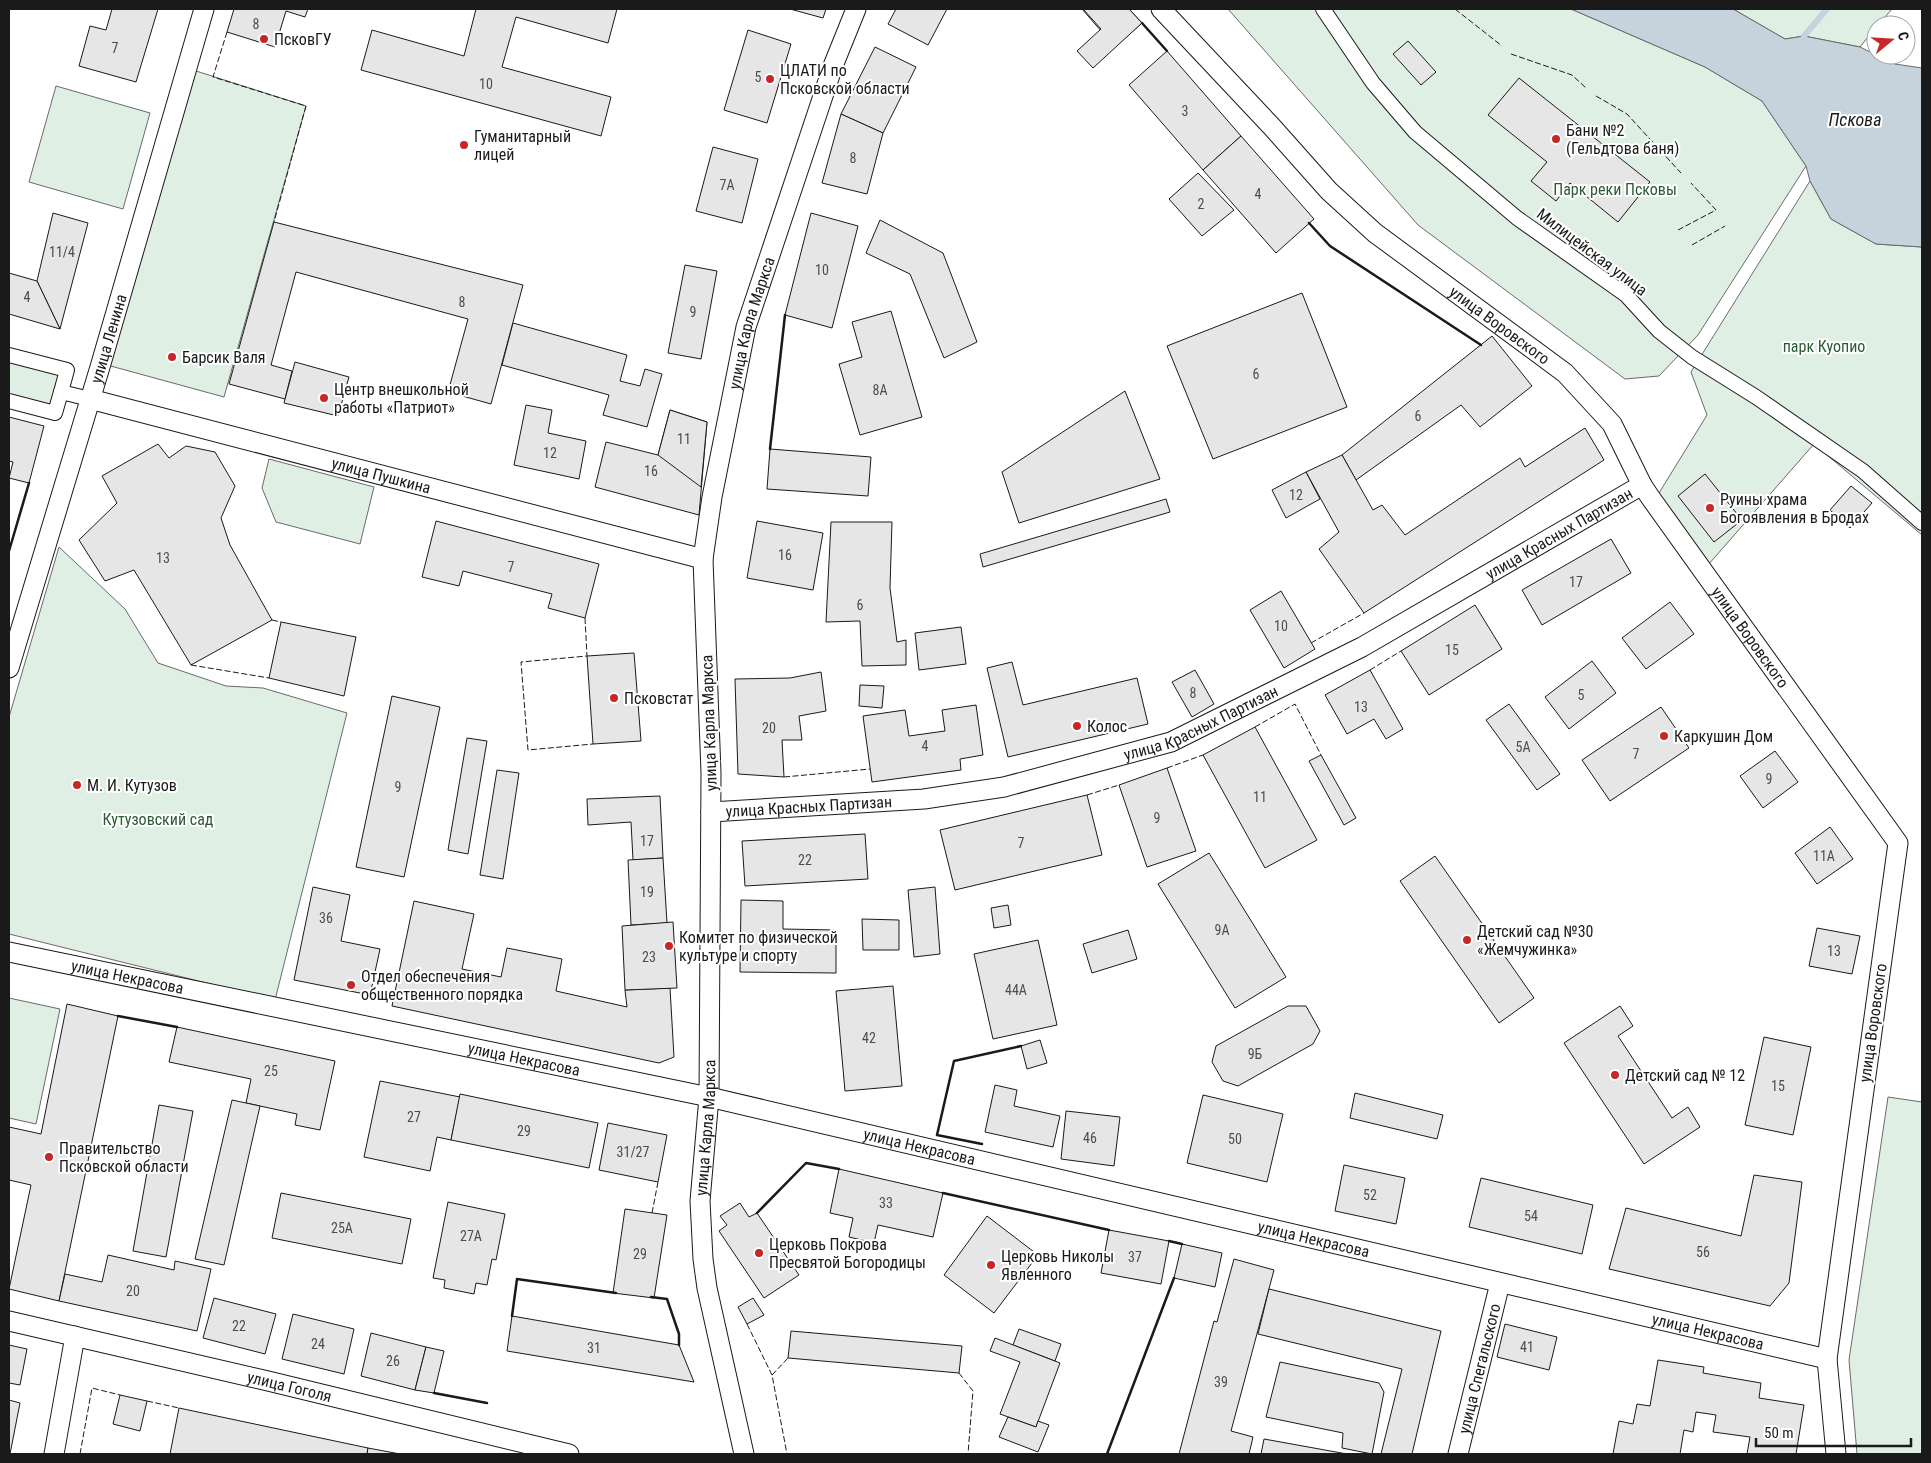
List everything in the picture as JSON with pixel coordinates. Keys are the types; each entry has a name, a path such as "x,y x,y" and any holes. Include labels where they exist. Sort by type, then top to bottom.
{"street":[{"name":"улица Ленина","path":"9,668 204,9"},
{"name":"улица Карла Маркса","path":"744,1454 712,1317 703,1259 700,1201 709,1097 711,812 703,559 712,497 746,327 833,66 856,9"},
{"name":"улица Воровского","path":"1161,9 1273,128 1329,192 1375,232 1565,373 1612,424 1642,485 1898,843 1827,1359 1836,1454"},
{"name":"Милицейская улица","path":"1323,9 1373,83 1415,132 1517,218 1626,295 1659,331 1692,357 1756,397 1863,471 1922,523"},
{"path":"9,355 67,370 55,413 9,401"},
{"name":"улица Пушкина","path":"61,392 703,559"},
{"name":"улица Красных Партизан","path":"711,812 924,799 986,790 1004,787 1172,742 1362,647 1642,485"},
{"name":"улица Некрасова","path":"9,952 709,1097 1827,1359"},
{"name":"улица Спегальского","path":"1458,1454 1500,1283"},
{"name":"улица Гоголя","path":"9,1321 259,1378 569,1454"},
{"path":"54,1454 75,1336"}],"green space":[{"name":"Парк реки Псковы","path":"1228,9 1571,9 1705,67 1762,101 1806,166 1698,335 1659,376 1625,379 1418,225"},
{"path":"1733,9 1892,9 1887,15 1866,15 1866,40 1860,47 1804,36 1785,39"},
{"path":"193,70 306,106 224,397 107,365"},
{"path":"56,86 150,113 123,209 29,182"},
{"name":"парк Куопио","path":"1810,181 1831,219 1876,244 1922,247 1922,535 1814,444 1708,565 1659,493 1707,415 1691,372"},
{"path":"9,361 61,375 53,406 9,395"},
{"path":"269,459 374,487 360,544 276,522 262,488"},
{"name":"Кутузовский сад","path":"59,547 125,609 158,663 226,686 263,688 347,713 275,1000 9,934 9,717"},
{"path":"9,998 60,1009 36,1124 9,1118"},
{"path":"1888,1097 1922,1102 1922,1454 1857,1454 1849,1360"}],"water":[{"name":"Пскова","path":"1571,9 1733,9 1785,39 1804,36 1860,47 1866,50 1866,65 1902,65 1922,68 1922,247 1876,244 1831,219 1810,181 1806,166 1762,101 1705,67"}],"building":[{"path":"112,9 158,9 136,82 79,66 90,26 106,30"},
{"path":"234,9 308,9 305,17 286,11 275,47 227,32"},
{"path":"476,9 617,9 608,43 516,17 502,67 611,97 601,136 361,70 372,30 464,56"},
{"path":"790,9 826,9 823,18"},
{"path":"896,9 947,9 928,45 888,24"},
{"path":"1082,9 1129,9 1142,23 1115,47"},
{"path":"1083,9 1129,9 1142,23 1093,68 1077,51 1101,29"},
{"path":"748,30 791,44 767,123 724,110"},
{"path":"1408,41 1436,72 1421,85 1393,54"},
{"path":"875,47 916,67 883,133 841,114"},
{"path":"1167,51 1241,136 1203,170 1129,85"},
{"name":"Бани №2 (Гельдтова баня)","path":"1519,78 1650,182 1618,222 1570,183 1556,201 1531,181 1547,162 1488,115"},
{"path":"841,114 883,133 867,194 822,183"},
{"path":"1241,136 1314,219 1276,253 1203,170"},
{"path":"713,147 758,159 742,223 696,211"},
{"path":"1198,173 1234,210 1202,236 1169,199"},
{"path":"53,213 88,223 60,329 37,281"},
{"path":"811,213 858,226 832,328 785,315"},
{"path":"880,220 943,253 977,342 944,358 910,274 866,253"},
{"path":"274,222 523,285 491,404 448,392 468,319 296,272 271,365 292,371 285,399 229,384"},
{"path":"685,265 717,271 701,359 668,353"},
{"path":"9,273 37,281 60,329 9,314"},
{"path":"1302,293 1347,407 1213,459 1167,346"},
{"path":"891,311 922,417 860,435 839,364 862,357 852,322"},
{"path":"513,323 627,355 620,381 640,386 645,369 662,374 647,427 603,415 609,395 502,365"},
{"path":"1492,336 1532,386 1480,427 1461,405 1356,480 1342,455"},
{"path":"295,362 349,377 338,416 284,403"},
{"path":"1125,391 1160,479 1019,523 1002,472"},
{"path":"526,405 552,410 548,433 586,441 579,479 514,465"},
{"path":"670,410 707,422 699,515 595,487 606,442 658,455"},
{"path":"670,410 707,422 701,487 658,455"},
{"path":"9,417 44,426 29,483 9,478 13,462 9,461"},
{"path":"1585,428 1604,460 1364,613 1319,549 1339,532 1306,472 1342,455 1373,510 1382,505 1405,535 1520,458 1525,467"},
{"path":"158,444 169,458 186,446 215,452 235,486 221,518 230,545 272,620 191,665 134,570 105,581 79,540 117,503 102,476"},
{"path":"770,449 871,457 868,496 767,489"},
{"path":"1306,472 1320,499 1286,518 1272,490"},
{"name":"Руины храма Богоявления в Бродах","path":"1705,474 1742,520 1714,542 1678,496"},
{"path":"1851,486 1872,503 1850,528 1830,510"},
{"path":"1166,499 1170,512 983,567 980,554"},
{"path":"436,521 599,564 585,618 548,608 552,594 463,571 459,586 422,577"},
{"path":"757,521 823,533 813,590 747,578"},
{"path":"831,522 892,522 890,588 897,642 906,640 906,665 862,666 860,621 826,622"},
{"path":"1611,539 1631,573 1542,625 1522,590"},
{"path":"1281,591 1315,649 1284,668 1250,610"},
{"path":"1670,602 1694,634 1646,669 1622,638"},
{"path":"1475,605 1502,649 1429,695 1401,651"},
{"path":"281,622 356,637 344,696 269,678"},
{"path":"961,627 966,664 919,670 915,633"},
{"name":"Псковстат","path":"634,653 641,741 593,744 587,656"},
{"path":"1592,661 1616,693 1569,729 1545,697"},
{"path":"1012,662 1023,705 1137,678 1148,724 1008,757 987,668"},
{"path":"1195,670 1214,704 1192,717 1172,682"},
{"path":"1370,670 1403,729 1386,739 1374,719 1347,734 1325,695"},
{"path":"821,672 826,711 799,716 802,740 782,740 784,777 738,774 735,679 790,678"},
{"path":"860,685 884,686 882,708 859,706"},
{"path":"392,696 440,707 404,877 356,867"},
{"path":"1509,704 1560,774 1537,790 1486,720"},
{"path":"976,705 983,755 960,759 961,770 872,782 863,716 905,710 909,736 945,731 942,710"},
{"path":"1661,707 1689,748 1610,801 1582,760"},
{"path":"1255,727 1317,840 1265,868 1203,755"},
{"path":"467,738 487,741 468,854 448,850"},
{"path":"1775,751 1798,782 1763,808 1740,776"},
{"path":"1321,755 1356,818 1344,825 1309,761"},
{"path":"1167,768 1196,851 1147,867 1119,785"},
{"path":"497,770 519,773 503,879 480,875"},
{"path":"1087,795 1102,855 955,890 940,830"},
{"path":"660,796 663,858 633,860 631,822 588,825 587,799"},
{"path":"1830,827 1853,859 1817,884 1795,853"},
{"path":"865,834 868,879 745,886 742,841"},
{"path":"1209,853 1286,977 1235,1008 1158,884"},
{"name":"Детский сад №30 «Жемчужинка»","path":"1435,856 1534,998 1499,1023 1400,881"},
{"path":"663,858 667,923 631,925 628,860"},
{"path":"313,887 350,895 341,941 380,949 370,995 294,980"},
{"path":"935,887 940,954 914,957 908,890"},
{"path":"741,900 783,901 783,929 836,930 836,973 740,972"},
{"path":"414,901 474,914 462,969 501,977 507,948 562,959 556,991 627,1007 625,990 670,988 674,1057 659,1063 392,1006"},
{"path":"1008,905 1011,925 994,928 991,908"},
{"path":"862,919 899,920 899,950 863,950"},
{"path":"673,922 677,988 625,990 622,926"},
{"path":"1817,928 1860,936 1852,974 1809,966"},
{"path":"1128,930 1137,959 1092,973 1083,944"},
{"path":"1038,940 1057,1025 993,1039 974,954"},
{"path":"893,986 902,1086 845,1091 836,991"},
{"name":"Правительство Псковской области","path":"67,1004 118,1016 59,1301 9,1289 31,1185 9,1180 9,1127 41,1134"},
{"path":"1288,1006 1306,1006 1320,1031 1313,1044 1238,1086 1223,1081 1212,1062 1216,1046"},
{"name":"Детский сад № 12","path":"1620,1006 1633,1026 1618,1036 1672,1118 1688,1107 1700,1127 1644,1164 1564,1043"},
{"path":"177,1027 335,1061 320,1130 295,1125 297,1114 246,1103 251,1079 169,1062"},
{"path":"1764,1037 1811,1047 1793,1135 1745,1125"},
{"path":"1040,1040 1047,1063 1027,1069 1021,1046"},
{"path":"380,1081 460,1097 451,1140 437,1137 430,1171 364,1157"},
{"path":"995,1085 1017,1090 1014,1106 1060,1116 1053,1147 985,1132"},
{"path":"1355,1093 1443,1115 1437,1139 1350,1118"},
{"path":"460,1094 598,1123 589,1168 451,1140"},
{"path":"1203,1095 1283,1114 1267,1182 1187,1163"},
{"path":"232,1100 260,1106 224,1265 195,1259"},
{"path":"159,1105 193,1111 166,1257 133,1251"},
{"path":"1066,1111 1120,1117 1114,1166 1061,1159"},
{"path":"608,1123 667,1135 658,1182 599,1170"},
{"path":"1344,1165 1405,1178 1396,1224 1335,1211"},
{"path":"839,1169 943,1193 933,1237 878,1225 874,1243 849,1237 853,1218 830,1213"},
{"path":"1754,1175 1802,1182 1789,1283 1770,1306 1609,1269 1626,1208 1741,1236"},
{"path":"1481,1178 1593,1205 1582,1254 1469,1227"},
{"path":"281,1193 411,1219 402,1264 272,1238"},
{"path":"448,1202 505,1214 496,1260 492,1259 487,1285 476,1283 474,1294 444,1288 445,1280 433,1278"},
{"name":"Церковь Покрова Пресвятой Богородицы","path":"740,1203 749,1217 757,1213 799,1275 764,1298 719,1231 727,1225 720,1216"},
{"path":"625,1209 667,1215 654,1298 613,1293"},
{"name":"Церковь Николы Явленного","path":"987,1216 1038,1255 994,1313 944,1275"},
{"path":"1109,1230 1169,1241 1161,1284 1101,1273"},
{"path":"1182,1244 1222,1253 1215,1287 1174,1278"},
{"path":"108,1255 174,1270 175,1261 211,1269 197,1331 59,1301 65,1274 102,1282"},
{"path":"1234,1259 1274,1270 1231,1431 1253,1437 1249,1454 1179,1454 1214,1321 1217,1322"},
{"path":"1269,1289 1441,1331 1412,1454 1381,1454 1402,1369 1258,1334"},
{"path":"214,1298 276,1314 265,1354 203,1338"},
{"path":"753,1298 764,1315 747,1324 738,1307"},
{"path":"293,1314 354,1329 344,1374 282,1359"},
{"path":"512,1316 679,1345 694,1382 507,1351"},
{"path":"1505,1324 1557,1337 1549,1370 1497,1357"},
{"path":"1019,1329 1061,1344 1055,1361 1013,1345"},
{"path":"791,1331 962,1346 959,1373 788,1358"},
{"path":"371,1333 426,1347 415,1390 361,1376"},
{"path":"995,1338 1060,1363 1036,1427 1000,1414 1020,1362 990,1351"},
{"path":"9,1345 27,1349 20,1385 9,1383"},
{"path":"426,1347 444,1351 434,1393 415,1390"},
{"path":"1658,1360 1704,1367 1703,1373 1761,1383 1759,1398 1804,1405 1796,1454 1747,1454 1750,1437 1713,1432 1716,1415 1696,1412 1693,1432 1684,1430 1680,1454 1613,1454 1619,1421 1633,1424 1637,1404 1650,1406"},
{"path":"1280,1362 1379,1383 1384,1392 1372,1454 1342,1448 1343,1433 1266,1417"},
{"path":"120,1395 147,1401 140,1431 113,1424"},
{"path":"9,1400 20,1403 10,1454 9,1454"},
{"path":"179,1408 368,1448 367,1454 170,1454"},
{"path":"1008,1417 1036,1427 1038,1421 1049,1425 1038,1452 999,1437"},
{"path":"1264,1439 1347,1454 1261,1454"},
{"path":"368,1448 400,1454 367,1454"}],"waterway":[{"path":"1804,36 1827,9"}],"fence":[{"path":"1455,9 1502,46"},
{"path":"227,32 213,77 306,106 274,222"},
{"path":"1511,54 1572,75 1586,88"},
{"path":"1596,96 1627,114 1681,173"},
{"path":"1678,230 1716,210 1691,183"},
{"path":"1692,245 1725,226"},
{"path":"1311,643 1364,613"},
{"path":"585,618 587,656 521,662 528,750 593,744"},
{"path":"272,620 281,622"},
{"path":"1370,670 1401,651"},
{"path":"191,665 269,678"},
{"path":"1255,727 1295,704 1321,755"},
{"path":"1167,768 1203,755"},
{"path":"784,777 870,769"},
{"path":"1087,795 1119,785"},
{"path":"652,1213 658,1182"},
{"path":"747,1324 772,1375 787,1454"},
{"path":"772,1375 788,1358"},
{"path":"959,1373 973,1391 968,1454"},
{"path":"80,1454 92,1388 120,1395"},
{"path":"147,1401 179,1408"}],"wall":[{"path":"1142,23 1167,51"},
{"path":"1309,223 1330,246 1481,345"},
{"path":"770,449 785,315"},
{"path":"9,551 29,483"},
{"path":"118,1016 177,1027"},
{"path":"982,1144 937,1135 954,1061 1021,1046"},
{"path":"757,1213 806,1163 839,1169"},
{"path":"943,1193 1109,1230"},
{"path":"1169,1241 1182,1244"},
{"path":"1107,1454 1174,1278"},
{"path":"512,1316 517,1279 616,1293"},
{"path":"651,1297 667,1299 679,1334 679,1345"},
{"path":"434,1393 487,1403"}],"place":[{"name":"ПсковГУ","path":"264,39"},
{"name":"ЦЛАТИ по Псковской области","path":"770,79"},
{"name":"Бани №2 (Гельдтова баня)","path":"1556,139"},
{"name":"Гуманитарный лицей","path":"464,145"},
{"name":"Барсик Валя","path":"172,357"},
{"name":"Центр внешкольной работы «Патриот»","path":"324,398"},
{"name":"Руины храма Богоявления в Бродах","path":"1710,508"},
{"name":"Псковстат","path":"614,698"},
{"name":"Колос","path":"1077,726"},
{"name":"Каркушин Дом","path":"1664,736"},
{"name":"М. И. Кутузов","path":"77,785"},
{"name":"Детский сад №30 «Жемчужинка»","path":"1467,940"},
{"name":"Комитет по физической культуре и спорту","path":"669,946"},
{"name":"Отдел обеспечения общественного порядка","path":"351,985"},
{"name":"Детский сад № 12","path":"1615,1075"},
{"name":"Правительство Псковской области","path":"49,1157"},
{"name":"Церковь Покрова Пресвятой Богородицы","path":"759,1253"},
{"name":"Церковь Николы Явленного","path":"991,1265"}]}
